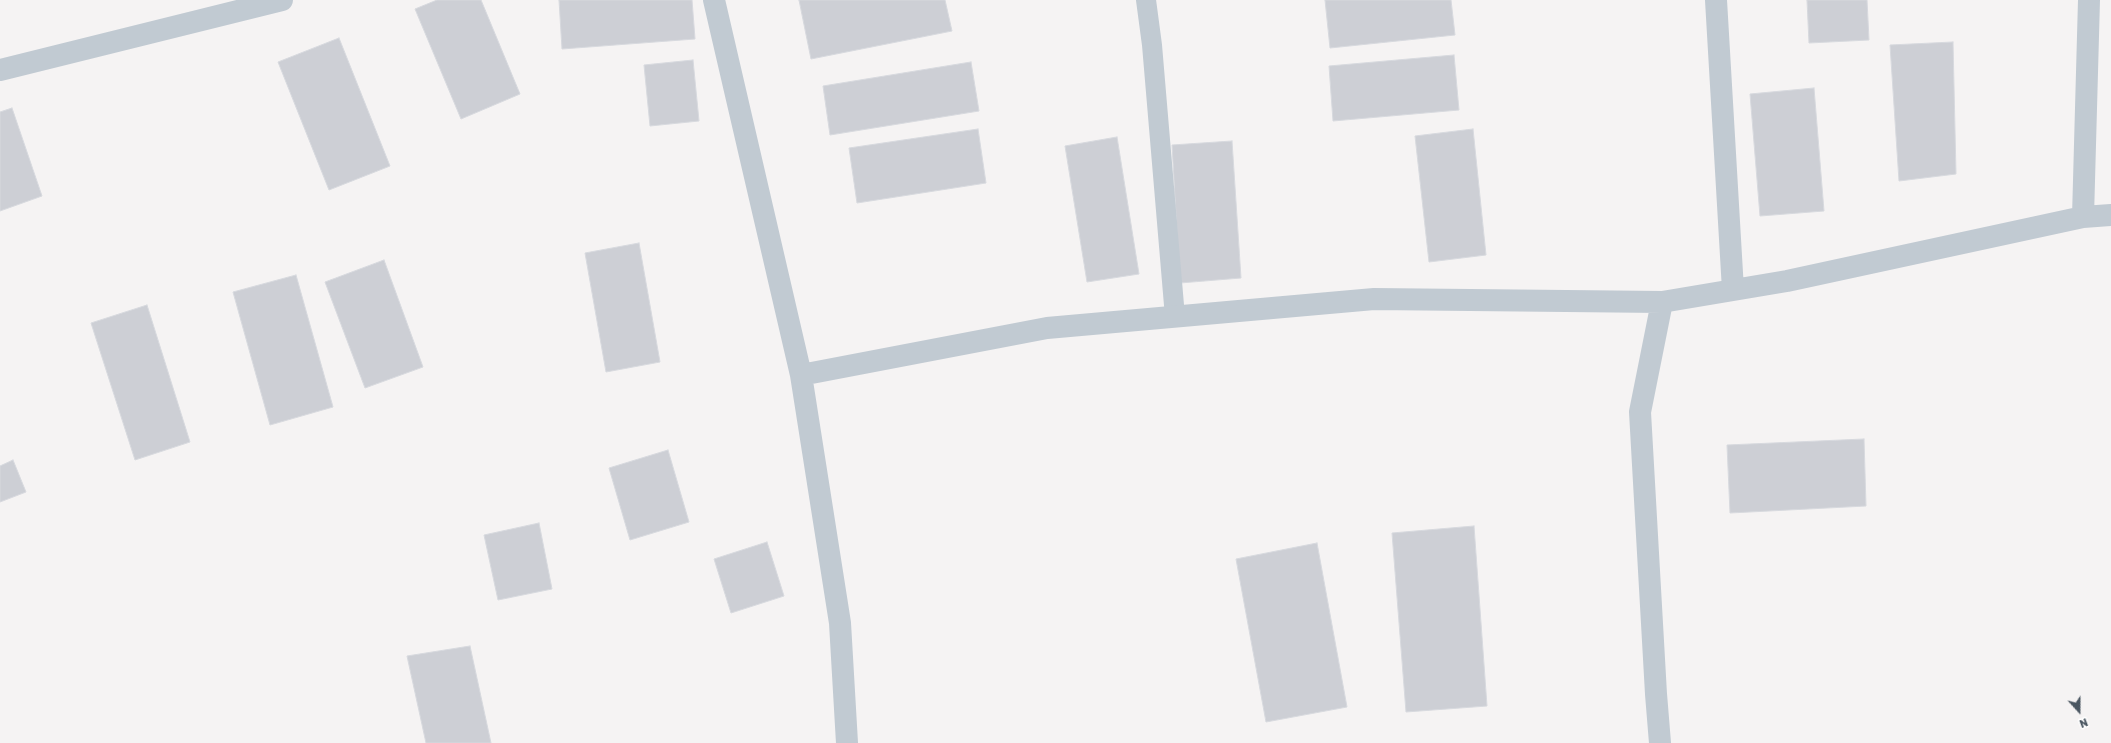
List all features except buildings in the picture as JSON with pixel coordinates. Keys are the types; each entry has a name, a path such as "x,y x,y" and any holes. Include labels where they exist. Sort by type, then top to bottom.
{"street":[{"path":"0,70 282,0"},
{"path":"714,0 801,375 840,623 847,743"},
{"path":"1716,0 1733,290"},
{"path":"2083,217 2089,0"},
{"path":"801,375 1047,328 1374,299 1662,302 1787,281 2083,217 2111,215"},
{"path":"1660,743 1640,412 1662,302"}],"lane":[{"path":"1146,0 1152,45 1175,317"}]}
